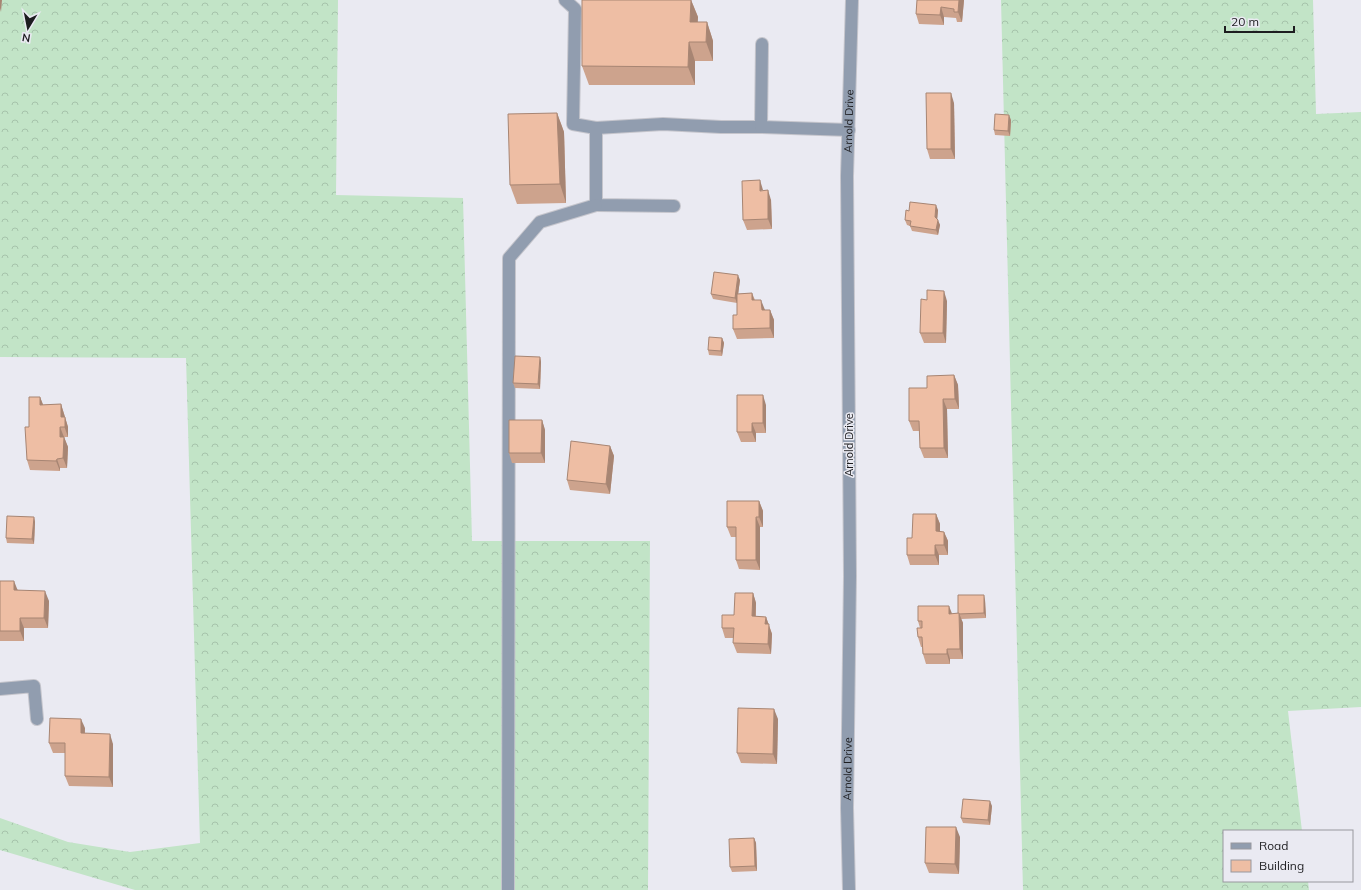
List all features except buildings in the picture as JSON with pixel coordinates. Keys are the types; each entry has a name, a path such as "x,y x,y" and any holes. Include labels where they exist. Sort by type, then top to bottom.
{"street":[{"path":"565,0 575,9 574,124 596,128 663,124 849,130"},
{"name":"Arnold Drive","path":"849,890 847,808 850,576 847,176 852,0"},
{"path":"761,127 762,44"},
{"path":"596,128 596,205"},
{"path":"508,890 509,258 540,222 596,205 674,206"},
{"path":"0,689 34,686 37,719"}],"green space":[{"path":"0,0 338,0 336,195 463,198 472,541 650,541 648,890 135,890 0,850 0,818 68,842 130,852 200,843 186,358 0,357"},
{"path":"1001,0 1313,0 1316,114 1361,112 1361,707 1288,711 1302,830 1223,830 1223,882 1308,882 1309,890 1023,890"}]}
